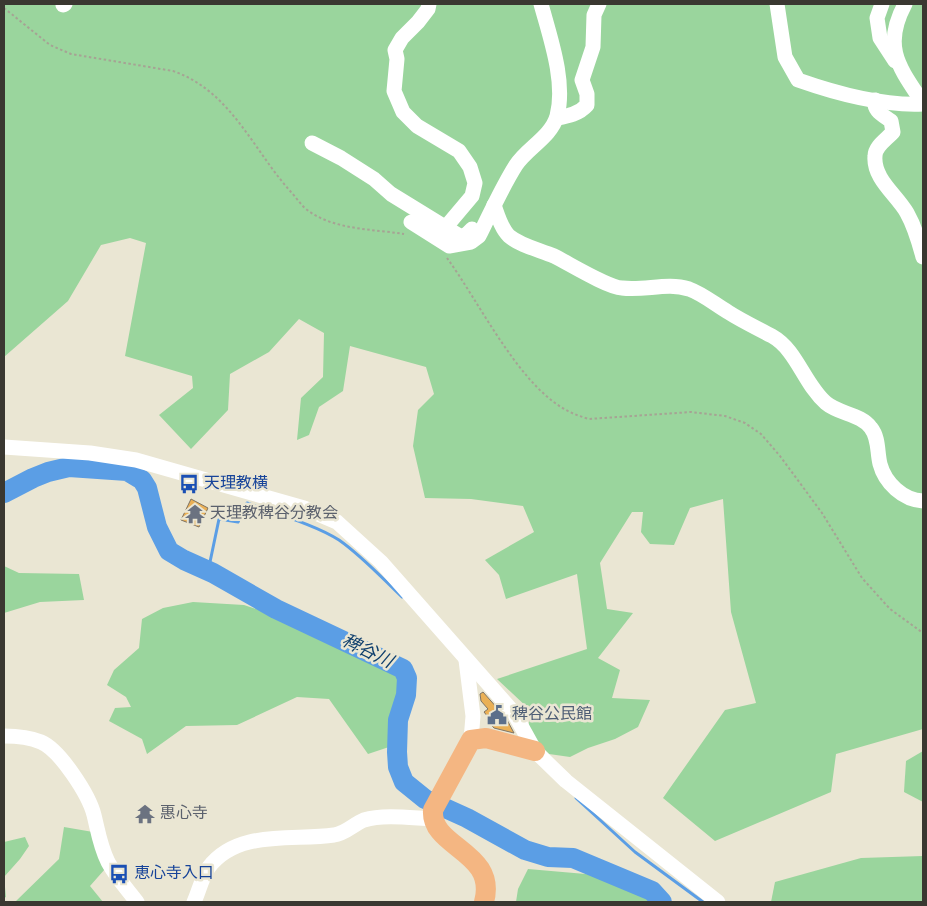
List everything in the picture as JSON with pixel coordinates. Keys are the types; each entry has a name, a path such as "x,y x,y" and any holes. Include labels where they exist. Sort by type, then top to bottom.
{"main road":[{"path":"484,902 486,890 482,873 469,856 438,830 435,807 471,740 486,738 534,751"}],"street":[{"path":"429,4 428,9 402,38 395,50 394,91 403,112 417,126 459,151 470,167 475,183 472,196 445,228"},
{"path":"407,228 449,246 470,242 479,236 490,211 517,163 549,130 557,118 560,88 553,50 541,4"},
{"path":"557,118 583,110 588,105 587,94 582,80 592,47 594,15 599,4"},
{"path":"777,4 785,57 798,80 822,88 887,103 923,104"},
{"path":"882,4 877,18 880,38 891,57 901,68"},
{"path":"905,4 894,32 894,51 901,68 923,104"},
{"path":"875,100 876,110 891,121 893,132 887,140 879,145 874,154 876,170 908,214 923,257"},
{"path":"312,143 374,178 391,194 461,237 468,234 478,220 490,211"},
{"path":"466,204 490,211 510,236 619,288 644,289 672,286 691,290 774,337 789,351 815,391 826,403 845,414 862,419 872,428 877,440 881,465 889,483 904,496 923,501"},
{"path":"4,447 90,453 136,460 304,508 337,522 381,562 514,713 534,751 566,781 718,902"},
{"path":"466,660 472,716 471,740"},
{"path":"4,736 30,738 43,742 54,751 86,796 94,813 98,838 118,879 139,901"},
{"path":"194,902 209,868 223,854 240,845 258,839 336,835 363,820 435,807"}],"path":[{"path":"4,8 50,45 71,54 174,71 188,76 209,90 229,108 275,174 307,209 331,222 407,228"},
{"path":"446,257 508,351 532,382 559,406 573,414 589,419 691,412 725,416 745,423 761,434 780,456 822,513 862,578 890,609 923,633"}],"green space":[{"path":"4,4 923,4 923,729 836,754 831,792 715,841 663,798 725,710 756,703 731,612 723,499 690,508 674,545 650,544 641,532 643,512 632,512 600,563 607,609 633,613 598,658 620,670 612,698 650,700 638,727 615,739 588,748 570,757 549,754 528,733 530,710 497,679 587,649 577,574 506,599 499,575 485,560 534,532 523,506 471,499 425,498 413,446 418,410 434,394 426,367 350,346 343,391 319,407 309,435 297,440 301,398 323,377 324,333 299,319 269,352 230,374 228,410 191,449 159,415 193,388 192,376 125,356 146,243 130,238 101,245 68,301 4,357"},
{"path":"4,566 19,573 79,574 84,600 40,602 4,613"},
{"path":"193,602 244,605 274,615 348,648 395,666 402,701 389,747 368,754 329,699 297,697 237,725 186,726 147,754 142,739 109,721 115,708 131,707 126,697 107,685 114,670 139,648 142,619 163,608"},
{"path":"923,751 923,802 904,792 906,761"},
{"path":"64,827 93,832 105,869 90,886 103,902 15,902 59,859"},
{"path":"25,837 29,846 4,877 4,842"},
{"path":"923,856 923,902 771,902 775,882 861,858"},
{"path":"528,869 597,875 634,889 654,902 516,902 518,889"},
{"path":"4,877 6,897 4,898"}],"building":[{"name":"天理教稗谷分教会","path":"191,499 208,508 199,527 181,520"},
{"path":"483,692 506,718 514,733 494,728 486,719 488,717 484,712 488,709 481,701 480,694"}],"waterway":[{"name":"稗谷川","path":"4,493 33,478 69,467 127,471 142,480 147,488 157,527 169,551 213,573 276,609 403,669 407,678 406,695 398,720 397,752 398,767 404,782 425,799 467,818 525,850 548,857 573,858 652,891 662,902"},
{"path":"206,570 210,562 219,519 238,522 247,503 307,524 339,540 364,560 402,597"},
{"path":"576,798 635,852 703,902"}],"place":[{"name":"天理教横","path":"189,484"},
{"name":"天理教稗谷分教会","path":"195,514"},
{"name":"稗谷公民館","path":"497,715"},
{"name":"惠心寺","path":"145,814"},
{"name":"恵心寺入口","path":"119,874"}]}
